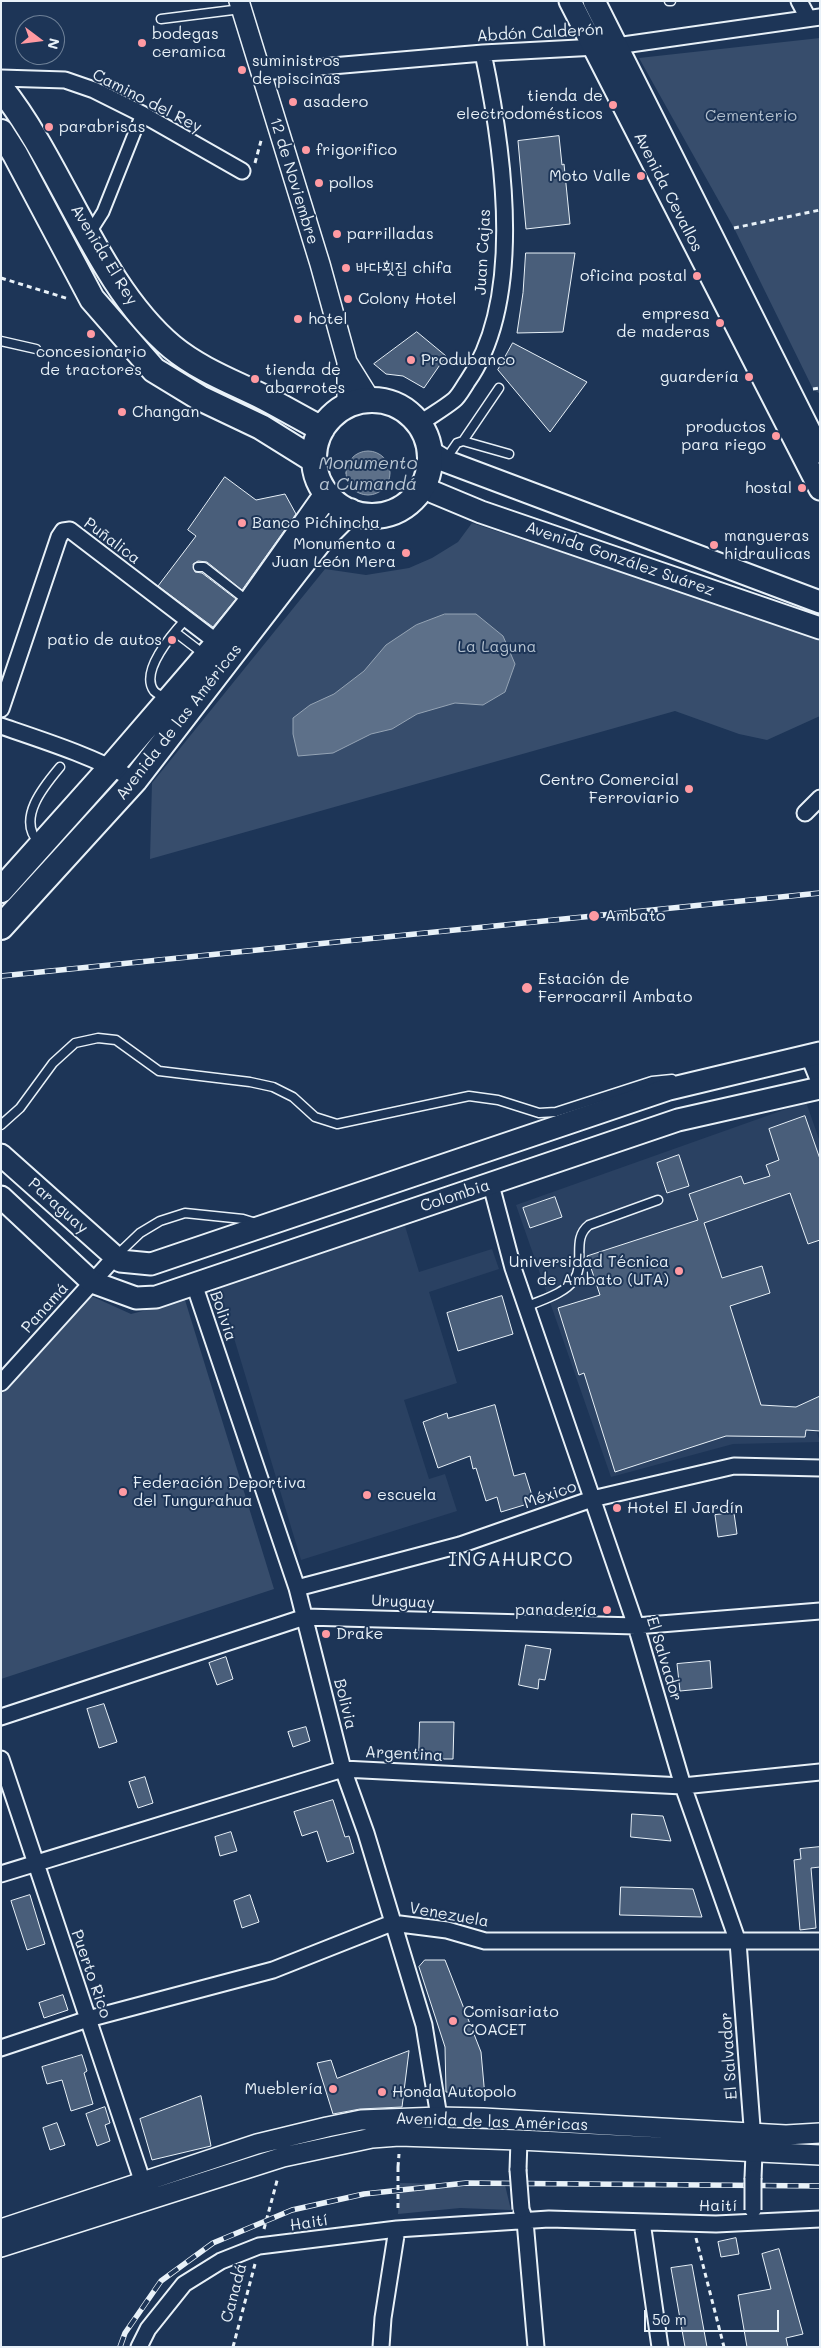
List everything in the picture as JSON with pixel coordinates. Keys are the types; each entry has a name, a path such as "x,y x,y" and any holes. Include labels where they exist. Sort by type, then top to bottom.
{"main road":[{"name":"Avenida Cevallos","path":"570,1 820,489"},
{"name":"Avenida Cevallos","path":"594,1 811,421 820,452"},
{"name":"Avenida El Rey","path":"1,88 31,130 89,234 138,312 172,347 213,375 264,398 322,429"},
{"name":"Avenida El Rey","path":"1,132 15,154 92,299 154,370 200,398 262,427 314,460"},
{"path":"370,399 392,403 407,412 419,424 437,456 429,468 424,484 414,497 401,508 384,514 367,516 350,511 327,494 316,472 314,460 316,444 322,429 337,412 347,406 370,399"},
{"name":"Avenida González Suárez","path":"437,456 820,602"},
{"name":"Avenida González Suárez","path":"424,484 433,492 481,512 820,628"},
{"name":"Avenida de las Américas","path":"1,890 42,847 212,650 250,603 327,494"},
{"name":"Avenida de las Américas","path":"1,927 135,780 302,563 319,542 350,511"},
{"name":"Colombia","path":"115,1257 120,1261 151,1264 686,1084 814,1055"},
{"name":"Colombia","path":"92,1282 136,1298 156,1297 678,1120 820,1088"},
{"name":"Paraguay","path":"1,1155 115,1257"},
{"name":"Paraguay","path":"1,1197 92,1282"}],"street":[{"path":"799,1 814,17"},
{"name":"12 de Noviembre","path":"240,5 320,264 346,362 347,406"},
{"name":"Abdón Calderón","path":"262,72 483,53 616,46 814,17"},
{"name":"Juan Cajas","path":"419,424 454,400 475,371 490,340 500,297 506,223 493,101 483,53"},
{"name":"Camino del Rey","path":"1,78 65,80 94,90 142,114 242,171"},
{"path":"89,234 103,212 142,114"},
{"name":"12 de Noviembre","path":"346,362 370,399"},
{"name":"Puñalica","path":"1,709 59,537 64,531 70,530 172,604 212,650"},
{"path":"1,726 68,748 112,766 135,780"},
{"path":"805,813 820,798"},
{"path":"814,1055 820,1084"},
{"name":"El Salvador","path":"490,1185 512,1268 636,1626 683,1786 738,1942 754,2153 752,2178 754,2217"},
{"name":"Panamá","path":"1,1383 115,1257"},
{"name":"Bolivia","path":"194,1284 297,1588 344,1769 366,1833 424,2025 440,2117 441,2138"},
{"name":"México","path":"297,1588 460,1545 592,1499 734,1466 820,1468"},
{"name":"Uruguay","path":"1,1717 305,1617 636,1626 820,1611"},
{"name":"Puerto Rico","path":"1,1759 144,2182 148,2201"},
{"name":"Argentina","path":"1,1874 35,1862 344,1769 683,1786 820,1772"},
{"name":"Venezuela","path":"1,2048 88,2019 273,1970 392,1923 447,1930 485,1941 820,1941"},
{"name":"Avenida de las Américas","path":"1,2229 257,2144 361,2120 440,2117 786,2135 820,2133"},
{"name":"Avenida de las Américas","path":"1,2247 283,2157 372,2138 519,2140 820,2155"},
{"path":"519,2140 518,2170 536,2347"},
{"name":"Haití","path":"139,2347 148,2330 184,2284 222,2261 259,2246 523,2215 586,2220 692,2223 754,2217 820,2219"},
{"path":"642,2222 660,2347"},
{"path":"381,2347 383,2318 397,2229"}],"lane":[{"path":"161,19 240,5"},
{"path":"1,341 36,349"},
{"path":"437,456 462,441 499,388"},
{"path":"462,441 509,454"},
{"path":"198,566 204,567 250,603"},
{"path":"169,700 154,690 150,680 155,661 186,619"},
{"path":"175,632 212,650"},
{"path":"42,847 35,839 30,826 32,811 40,791 60,767"},
{"path":"1,1125 20,1108 53,1064 75,1043 98,1038 116,1040 160,1071 250,1082 274,1087 293,1097 315,1117 337,1124 469,1096 498,1100 539,1113 556,1112 583,1105 652,1081 680,1078 686,1084"},
{"path":"526,1307 565,1289 574,1279 579,1265 578,1241 582,1231 589,1225 658,1200"},
{"path":"115,1257 140,1233 160,1221 185,1213 244,1219 263,1226"}],"path":[{"path":"242,171 254,167 271,106"},
{"path":"734,228 820,210"},
{"path":"1,278 64,298 92,299"},
{"path":"813,389 820,388"},
{"path":"266,2220 283,2157"},
{"path":"398,2167 398,2208"},
{"path":"692,2223 724,2347"},
{"name":"Canadá","path":"233,2347 259,2246"}],"shaded area":[{"name":"Universidad Técnica de Ambato (UTA)","path":"806,1102 820,1142 820,1396 807,1402 820,1442 733,1444 611,1477 516,1205"},
{"path":"405,1226 419,1272 492,1249 499,1269 429,1292 457,1383 404,1400 429,1479 445,1474 457,1511 301,1560 218,1285"}],"green space":[{"name":"Cementerio","path":"820,38 820,394 813,389 734,228 639,58"},
{"name":"La Laguna","path":"472,523 820,638 820,716 767,740 739,734 675,711 150,859 152,783 325,569 366,575 409,568 432,558 458,542"},
{"name":"Federación Deportiva del Tungurahua","path":"89,1295 131,1314 185,1300 274,1589 1,1679 1,1395"},
{"path":"400,2183 505,2185 511,2210 460,2208 398,2214"}],"water":[{"name":"Monumento a Cumandá","path":"368,451 380,455 386,461 390,473 386,485 380,491 368,495 356,491 350,485 346,473 350,461 356,455"},
{"path":"445,614 476,614 503,636 515,664 505,692 483,705 455,703 417,714 392,729 371,734 333,753 298,756 293,734 293,718 310,705 334,694 364,671 386,645 416,625"}],"building":[{"path":"559,136 570,224 526,229 518,141"},
{"path":"526,253 575,253 563,332 517,333"},
{"name":"Produbanco","path":"417,332 446,356 424,388 403,376 386,374 374,364"},
{"path":"513,343 587,382 550,432 498,370"},
{"path":"225,477 256,500 285,494 296,514 242,590 207,562 198,561 193,564 195,572 202,573 236,599 213,627 158,586 196,536 188,530"},
{"path":"805,1116 820,1159 820,1240 808,1244 790,1193 704,1223 722,1278 762,1266 770,1293 730,1306 761,1405 796,1407 820,1396 820,1431 806,1430 805,1437 726,1436 615,1472 584,1373 579,1375 558,1308 600,1295 587,1256 698,1220 689,1194 741,1176 744,1184 770,1176 766,1165 779,1160 769,1129"},
{"path":"679,1155 689,1186 667,1193 657,1163"},
{"path":"555,1197 562,1217 530,1228 523,1208"},
{"path":"502,1296 513,1334 458,1351 447,1313"},
{"path":"495,1405 514,1476 525,1473 534,1502 501,1512 497,1497 486,1501 476,1468 473,1469 470,1456 438,1468 423,1422 447,1413 448,1418"},
{"path":"734,1513 737,1534 718,1537 715,1515"},
{"path":"526,1645 551,1649 545,1680 539,1679 538,1689 519,1685"},
{"path":"226,1657 233,1679 217,1685 209,1663"},
{"path":"710,1661 712,1688 680,1691 677,1664"},
{"path":"104,1704 117,1742 99,1748 87,1709"},
{"path":"420,1722 454,1722 453,1759 419,1759"},
{"path":"306,1727 310,1741 293,1747 288,1732"},
{"path":"145,1777 153,1803 138,1808 129,1782"},
{"path":"333,1800 345,1837 349,1836 354,1853 327,1862 317,1831 302,1836 294,1812"},
{"path":"632,1814 663,1816 671,1841 631,1837"},
{"path":"231,1832 237,1851 220,1856 215,1837"},
{"path":"820,1847 820,1867 811,1868 816,1928 800,1930 794,1860 801,1859 800,1849"},
{"path":"621,1887 693,1889 702,1917 620,1915"},
{"path":"30,1895 45,1944 27,1950 11,1901"},
{"path":"250,1895 259,1922 242,1928 234,1901"},
{"name":"Comisariato COACET","path":"425,1960 445,1960 481,2052 485,2097 446,2092 445,2047 419,1967"},
{"path":"63,1995 68,2010 44,2018 39,2003"},
{"name":"Honda Autopolo","path":"409,2051 402,2107 360,2109 333,2114 317,2063 331,2060 337,2078"},
{"path":"82,2055 87,2071 84,2073 93,2104 71,2111 62,2080 47,2084 42,2067"},
{"path":"201,2096 211,2146 152,2160 140,2119"},
{"path":"105,2107 110,2123 105,2125 110,2141 97,2146 86,2114"},
{"path":"57,2123 65,2145 50,2150 43,2128"},
{"path":"736,2238 739,2254 721,2257 718,2242"},
{"path":"779,2249 803,2334 786,2338 788,2347 747,2347 738,2295 771,2289 762,2254"},
{"path":"692,2265 707,2347 685,2347 671,2268"}],"railway":[{"path":"1,976 820,893"},
{"path":"120,2347 125,2333 161,2281 213,2243 292,2210 364,2194 466,2183 820,2186"}],"place":[{"name":"bodegas ceramica","path":"142,43"},
{"name":"suministros de piscinas","path":"242,70"},
{"name":"asadero","path":"293,102"},
{"name":"tienda de electrodomésticos","path":"613,105"},
{"name":"parabrisas","path":"49,127"},
{"name":"frigorifico","path":"306,150"},
{"name":"Moto Valle","path":"641,176"},
{"name":"pollos","path":"319,183"},
{"name":"parrilladas","path":"337,234"},
{"name":"바다횟집 chifa","path":"346,268"},
{"name":"oficina postal","path":"697,276"},
{"name":"Colony Hotel","path":"348,299"},
{"name":"hotel","path":"298,319"},
{"name":"empresa de maderas","path":"720,323"},
{"name":"concesionario de tractores","path":"91,334"},
{"name":"Produbanco","path":"411,360"},
{"name":"guardería","path":"749,377"},
{"name":"tienda de abarrotes","path":"255,379"},
{"name":"Changan","path":"122,412"},
{"name":"productos para riego","path":"776,436"},
{"name":"hostal","path":"802,488"},
{"name":"Banco Pichincha","path":"242,523"},
{"name":"mangueras hidraulicas","path":"714,545"},
{"name":"Monumento a Juan León Mera","path":"406,553"},
{"name":"patio de autos","path":"172,640"},
{"name":"Centro Comercial Ferroviario","path":"689,789"},
{"name":"Ambato","path":"594,916"},
{"name":"Estación de Ferrocarril Ambato","path":"527,988"},
{"name":"Universidad Técnica de Ambato (UTA)","path":"679,1271"},
{"name":"Federación Deportiva del Tungurahua","path":"123,1492"},
{"name":"escuela","path":"367,1495"},
{"name":"Hotel El Jardín","path":"617,1508"},
{"name":"panadería","path":"607,1610"},
{"name":"Drake","path":"326,1634"},
{"name":"Comisariato COACET","path":"453,2021"},
{"name":"Mueblería","path":"333,2089"},
{"name":"Honda Autopolo","path":"382,2092"}],"district":[{"name":"INGAHURCO","path":"511,1560"}]}
